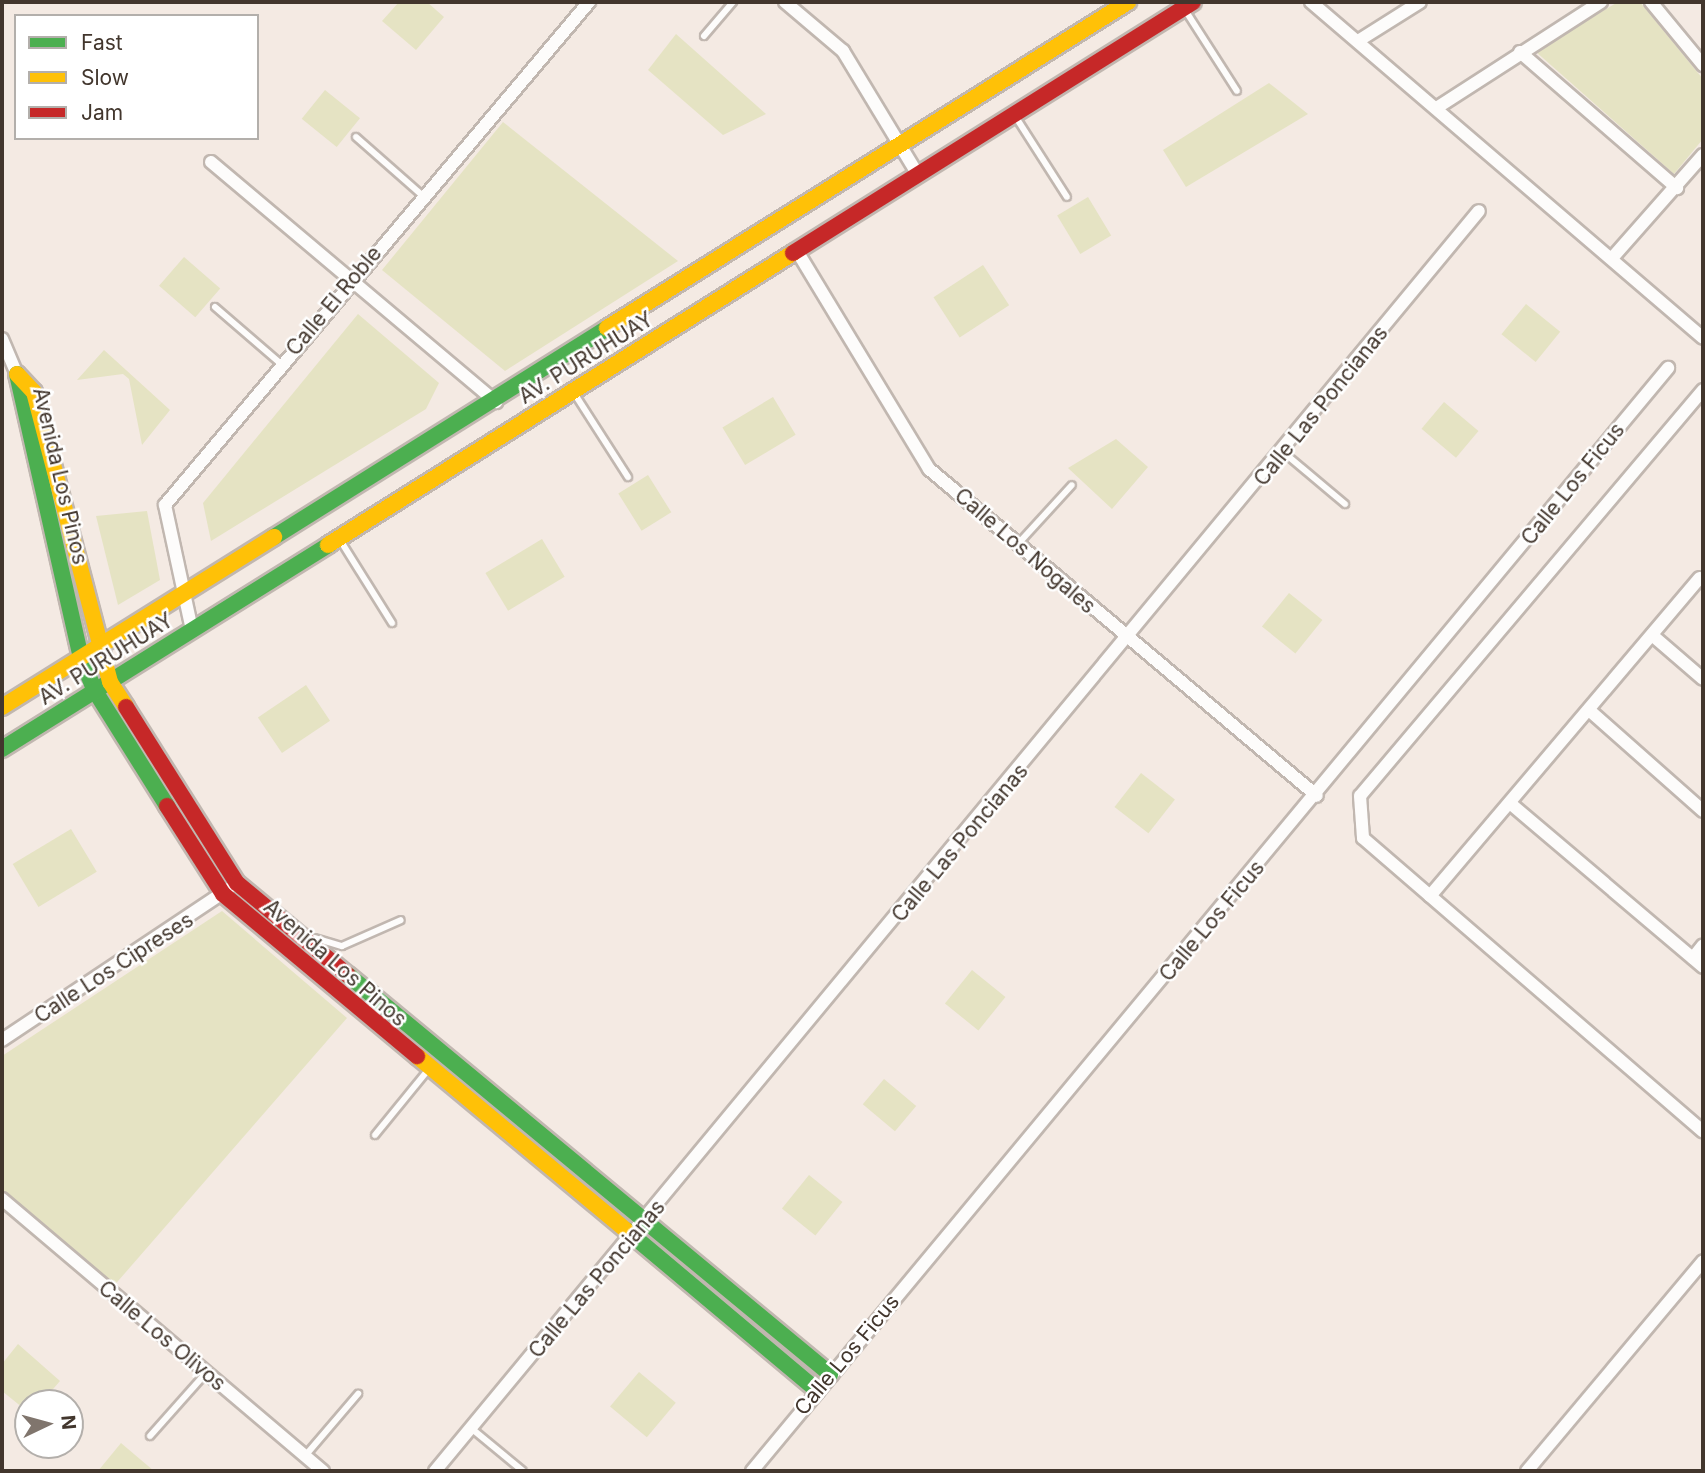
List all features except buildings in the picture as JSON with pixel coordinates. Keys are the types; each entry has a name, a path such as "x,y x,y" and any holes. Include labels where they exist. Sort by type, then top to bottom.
{"main road":[{"name":"AV. PURUHUAY","path":"2,707 96,646 496,402 898,143 1128,2"},
{"name":"AV. PURUHUAY","path":"2,749 1191,4"},
{"name":"Avenida Los Pinos","path":"17,374 34,392 96,646 110,682 237,883 830,1374"},
{"name":"Avenida Los Pinos","path":"17,374 81,657 95,691 223,894 428,1070 817,1390"}],"street":[{"name":"Calle El Roble","path":"192,630 181,595 165,505 351,280 589,2"},
{"path":"785,2 843,51 918,175"},
{"path":"1311,2 1438,107 1703,338"},
{"path":"1358,41 1420,2"},
{"path":"1438,107 1601,2"},
{"path":"1651,2 1703,65"},
{"path":"1520,52 1677,188"},
{"path":"1613,257 1677,188 1703,155"},
{"path":"211,162 496,402"},
{"name":"Calle Las Poncianas","path":"435,1471 646,1222 1129,640 1479,211"},
{"name":"Calle Los Nogales","path":"796,251 929,469 1317,796"},
{"path":"2,339 17,374"},
{"name":"Calle Los Ficus","path":"752,1471 830,1374 1317,796 1668,368"},
{"path":"1701,1125 1363,838 1360,796 1703,390"},
{"path":"1430,896 1511,804 1700,578"},
{"path":"1652,635 1703,679"},
{"path":"1589,710 1703,811"},
{"path":"1511,804 1703,967"},
{"name":"Calle Los Cipreses","path":"3,1037 237,883"},
{"path":"1693,958 1703,945"},
{"name":"Calle Los Olivos","path":"2,1199 323,1471"},
{"path":"1527,1471 1703,1261"}],"lane":[{"path":"704,36 733,2"},
{"path":"1191,4 1237,91"},
{"path":"1015,115 1067,197"},
{"path":"356,137 423,196"},
{"path":"215,307 281,365"},
{"path":"573,391 628,477"},
{"path":"1283,452 1345,504"},
{"path":"1017,545 1072,485"},
{"path":"339,538 392,623"},
{"path":"285,922 342,946 401,920"},
{"path":"375,1135 428,1070"},
{"path":"150,1436 206,1373"},
{"path":"304,1456 358,1394"},
{"path":"471,1428 523,1471"}],"shaded area":[{"path":"399,2 427,2 444,17 416,50 382,21"},
{"path":"1618,2 1640,2 1703,79 1703,139 1674,174 1535,51"},
{"path":"676,34 766,114 723,135 648,70"},
{"path":"1269,83 1308,114 1186,187 1163,150"},
{"path":"325,90 360,118 337,147 302,119"},
{"path":"503,122 678,261 505,371 382,270"},
{"path":"1088,197 1111,236 1080,254 1057,216"},
{"path":"184,257 220,288 195,317 159,286"},
{"path":"983,265 1009,305 960,337 934,297"},
{"path":"1526,304 1560,332 1536,362 1501,334"},
{"path":"358,314 439,383 426,409 211,541 203,503"},
{"path":"104,350 170,410 142,445 129,379 123,374 77,380"},
{"path":"773,397 796,435 745,465 722,427"},
{"path":"1444,402 1478,431 1456,458 1422,429"},
{"path":"1116,439 1148,467 1112,509 1068,468"},
{"path":"648,475 671,512 642,531 618,494"},
{"path":"147,511 160,580 118,605 96,516"},
{"path":"542,539 565,577 508,611 485,573"},
{"path":"1289,593 1322,620 1295,653 1262,626"},
{"path":"306,685 330,721 282,753 258,717"},
{"path":"1141,773 1175,799 1148,833 1115,807"},
{"path":"71,829 97,872 38,907 13,864"},
{"path":"222,911 347,1018 112,1288 2,1195 2,1056"},
{"path":"972,970 1005,997 978,1030 945,1003"},
{"path":"884,1079 916,1106 895,1131 863,1104"},
{"path":"809,1175 842,1202 815,1235 782,1208"},
{"path":"18,1344 60,1381 53,1389 14,1389 14,1401 2,1391 2,1364"},
{"path":"639,1372 676,1403 647,1437 610,1406"},
{"path":"121,1443 154,1471 98,1471"}],"traffic: fast":[{"path":"274,537 607,328"},
{"path":"17,374 81,657 95,691 167,806"},
{"path":"2,749 328,545"},
{"path":"348,975 830,1374"},
{"path":"626,1230 817,1390"}],"traffic: slow":[{"path":"607,328 1128,2"},
{"path":"328,545 793,253"},
{"path":"17,374 34,392 110,682 126,707"},
{"path":"2,707 274,537"},
{"path":"417,1056 626,1230"}],"traffic: jam":[{"path":"793,253 1193,2"},
{"path":"126,707 237,883 348,975"},
{"path":"167,806 223,894 417,1056"}]}
